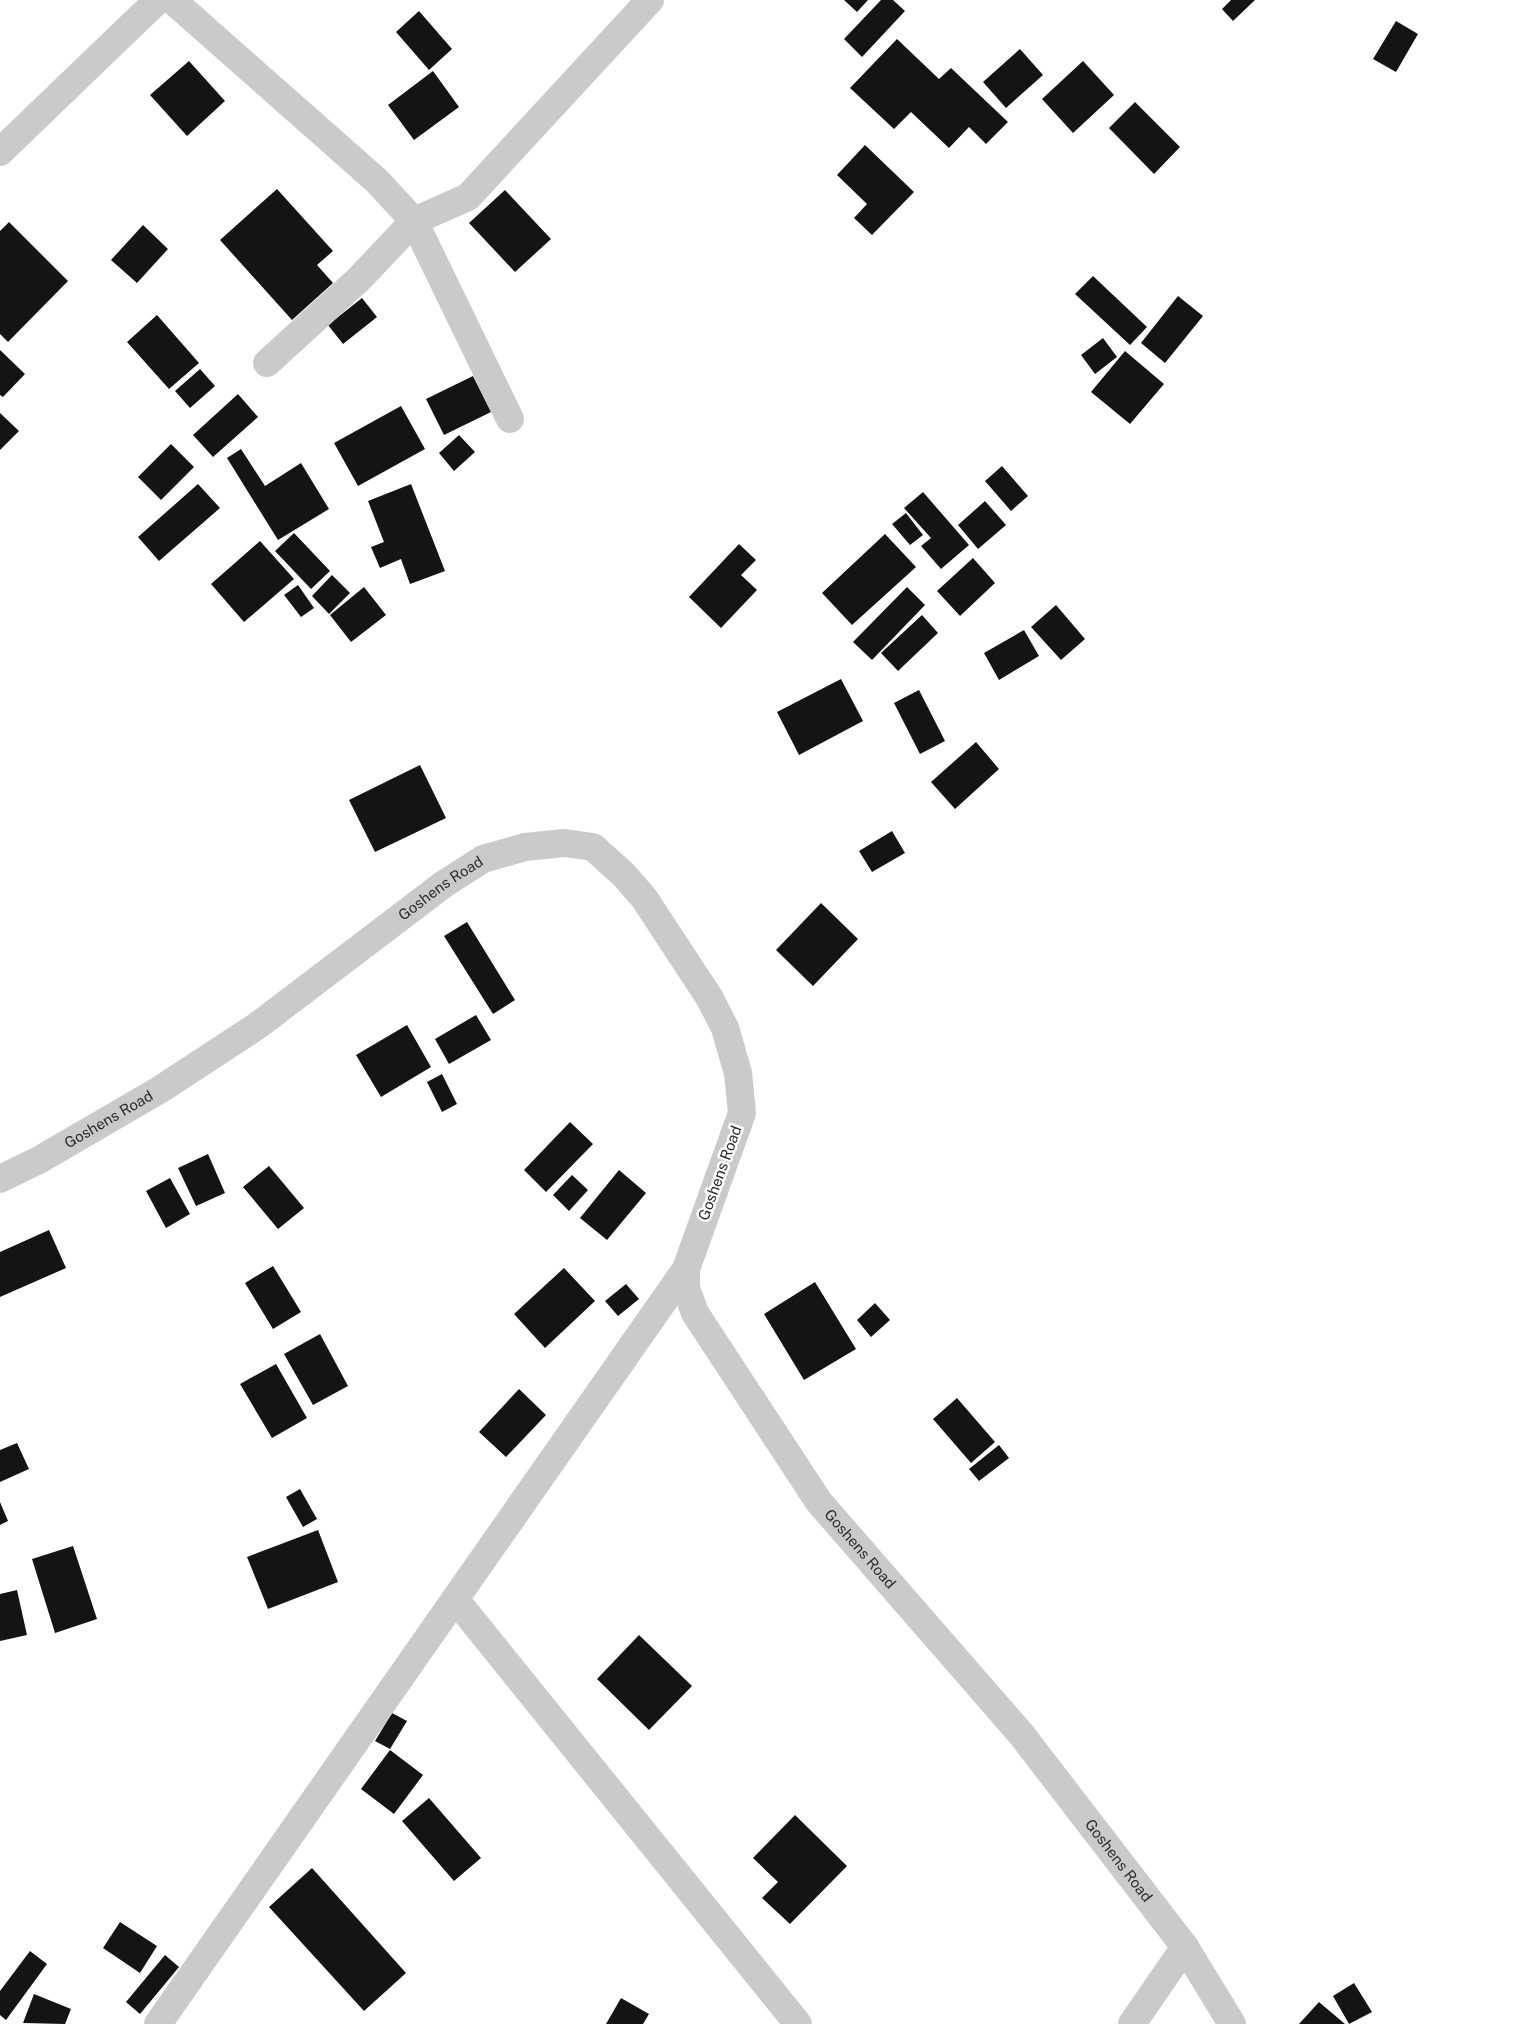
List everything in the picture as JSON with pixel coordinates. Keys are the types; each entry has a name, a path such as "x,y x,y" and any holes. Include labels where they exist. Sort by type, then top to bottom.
{"street":[{"path":"0,152 158,0"},
{"path":"172,0 377,181 414,221 510,419"},
{"path":"267,363 358,279 414,221 468,197 650,0"},
{"name":"Goshens Road","path":"0,1179 39,1160 161,1089 257,1026 444,884 483,859 525,847 564,843 593,847 624,875 644,898 709,997 725,1028 738,1073 742,1113 686,1269 686,1288 695,1313 819,1502 1021,1734 1185,1947 1232,2024"},
{"path":"158,2024 686,1269"},
{"path":"455,1599 798,2024"},
{"path":"1132,2024 1185,1947"}],"building":[{"path":"844,0 868,0 857,12"},
{"path":"881,0 893,0 905,11 862,57 844,39"},
{"path":"1231,0 1255,0 1233,21 1222,9"},
{"path":"419,11 452,49 429,70 396,32"},
{"path":"1396,21 1418,34 1396,72 1373,59"},
{"path":"897,39 939,79 951,68 1008,122 986,144 969,127 949,148 911,112 894,129 850,88"},
{"path":"1020,49 1043,75 1006,108 983,82"},
{"path":"189,61 225,101 187,136 150,95"},
{"path":"1083,61 1114,95 1073,133 1042,99"},
{"path":"433,71 459,107 414,140 388,105"},
{"path":"1135,102 1180,147 1154,174 1109,128"},
{"path":"865,145 914,192 872,235 854,218 867,204 837,175"},
{"path":"277,189 333,251 317,265 333,283 292,320 220,240"},
{"path":"505,190 551,239 515,272 469,223"},
{"path":"9,222 68,281 8,342 0,334 0,231"},
{"path":"143,225 168,249 137,283 111,260"},
{"path":"1093,276 1147,327 1130,345 1075,294"},
{"path":"1178,296 1203,316 1165,363 1141,343"},
{"path":"362,298 377,317 343,344 328,325"},
{"path":"157,315 199,363 169,389 127,342"},
{"path":"1103,338 1117,357 1095,374 1081,355"},
{"path":"0,350 25,374 3,397 0,395"},
{"path":"1125,351 1164,384 1130,424 1091,392"},
{"path":"200,369 215,386 190,408 175,391"},
{"path":"473,376 491,412 444,435 426,399"},
{"path":"238,394 258,417 213,457 193,435"},
{"path":"401,406 425,449 358,486 334,443"},
{"path":"0,413 19,431 0,450"},
{"path":"459,435 475,452 454,471 439,453"},
{"path":"171,444 194,467 161,500 138,477"},
{"path":"241,449 265,486 301,463 329,509 278,540 227,458"},
{"path":"1002,466 1028,496 1011,511 985,481"},
{"path":"198,484 220,508 159,561 138,537"},
{"path":"411,484 445,571 410,584 401,559 380,568 371,547 384,542 368,501"},
{"path":"923,492 969,545 941,569 921,546 931,538 904,508"},
{"path":"985,501 1006,525 978,549 958,525"},
{"path":"906,513 923,535 910,545 892,524"},
{"path":"294,533 330,571 311,589 275,551"},
{"path":"885,534 916,567 852,625 822,593"},
{"path":"260,541 294,579 244,622 211,584"},
{"path":"739,544 756,560 741,575 757,590 721,628 689,597"},
{"path":"973,558 995,583 960,616 937,591"},
{"path":"332,575 350,593 329,614 312,596"},
{"path":"298,585 314,608 301,617 284,595"},
{"path":"364,587 386,615 351,642 330,615"},
{"path":"907,587 925,605 872,660 853,642"},
{"path":"1056,605 1085,639 1061,660 1031,627"},
{"path":"922,615 938,633 898,671 881,653"},
{"path":"1024,630 1039,656 999,680 984,653"},
{"path":"841,679 863,721 799,755 777,712"},
{"path":"919,690 945,741 920,754 894,703"},
{"path":"976,742 999,769 955,809 931,782"},
{"path":"420,765 446,818 375,852 349,800"},
{"path":"892,831 905,853 872,872 859,851"},
{"path":"821,903 858,939 813,986 776,950"},
{"path":"467,922 515,1000 493,1014 444,936"},
{"path":"476,1015 491,1040 449,1064 435,1039"},
{"path":"407,1025 431,1067 381,1097 356,1055"},
{"path":"442,1074 457,1104 442,1112 427,1082"},
{"path":"570,1122 593,1144 546,1192 524,1170"},
{"path":"208,1154 225,1193 196,1206 178,1168"},
{"path":"269,1166 304,1208 278,1229 243,1187"},
{"path":"619,1170 646,1193 607,1240 580,1218"},
{"path":"572,1175 588,1190 569,1211 553,1195"},
{"path":"170,1178 190,1214 166,1228 146,1191"},
{"path":"49,1230 66,1268 0,1297 0,1252"},
{"path":"273,1266 301,1312 273,1329 245,1283"},
{"path":"564,1268 595,1301 545,1348 514,1314"},
{"path":"815,1282 856,1349 804,1380 764,1314"},
{"path":"626,1284 639,1299 618,1316 605,1301"},
{"path":"875,1303 890,1320 871,1337 857,1320"},
{"path":"320,1334 348,1386 313,1405 284,1354"},
{"path":"276,1364 307,1418 272,1438 240,1384"},
{"path":"519,1389 546,1415 506,1457 479,1432"},
{"path":"957,1398 995,1442 971,1463 933,1419"},
{"path":"17,1443 29,1469 0,1482 0,1450"},
{"path":"999,1445 1009,1458 979,1481 969,1469"},
{"path":"300,1489 317,1519 303,1527 286,1497"},
{"path":"0,1502 8,1521 0,1525"},
{"path":"318,1530 338,1582 268,1609 247,1557"},
{"path":"73,1546 97,1619 55,1633 32,1559"},
{"path":"17,1590 27,1635 0,1641 0,1594"},
{"path":"639,1635 692,1686 649,1730 597,1679"},
{"path":"392,1713 407,1721 390,1749 375,1741"},
{"path":"390,1750 423,1775 394,1814 361,1789"},
{"path":"429,1798 481,1858 454,1881 402,1821"},
{"path":"795,1815 847,1866 790,1924 762,1898 778,1882 753,1858"},
{"path":"312,1868 406,1973 364,2011 269,1907"},
{"path":"120,1922 157,1946 140,1973 103,1948"},
{"path":"30,1951 47,1964 6,2020 0,2015 0,1991"},
{"path":"165,1955 179,1967 140,2014 126,2002"},
{"path":"1354,1983 1372,2012 1349,2024 1333,1996"},
{"path":"34,1994 71,2009 65,2024 23,2023"},
{"path":"621,1998 649,2014 643,2024 606,2024"},
{"path":"1319,2002 1345,2024 1299,2024"}]}
